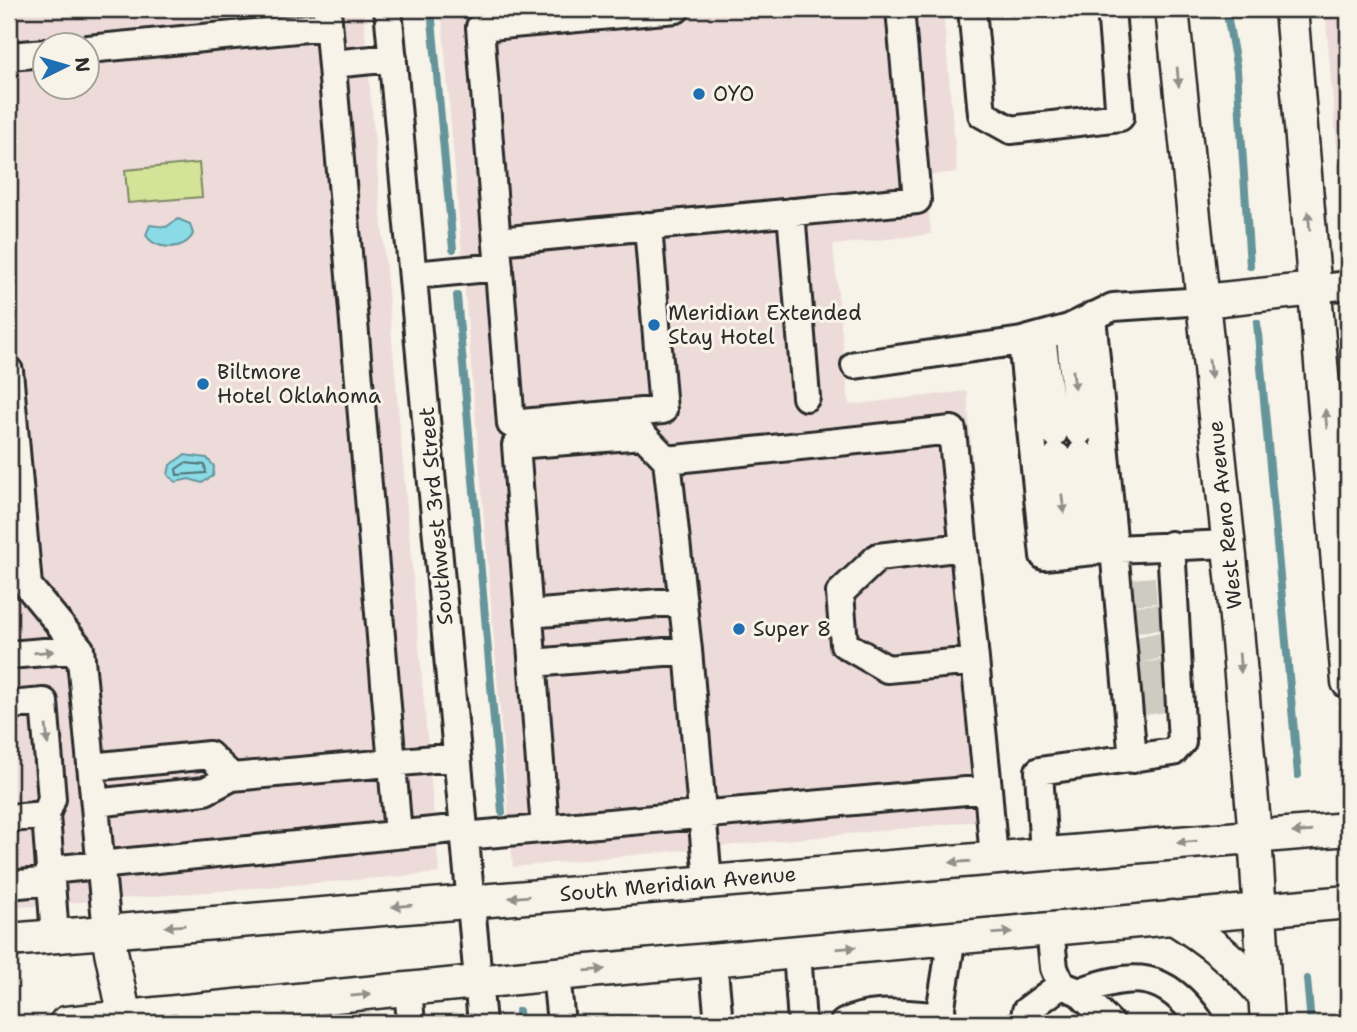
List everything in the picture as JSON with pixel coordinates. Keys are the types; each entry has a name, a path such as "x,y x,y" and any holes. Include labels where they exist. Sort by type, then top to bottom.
{"main road":[{"name":"West Reno Avenue","path":"1172,9 1228,544 1255,836 1266,1010"},
{"path":"1291,9 1348,682"},
{"path":"1203,301 1315,289"},
{"name":"South Meridian Avenue","path":"9,940 1348,829"},
{"path":"66,1023 256,1014 408,990 556,974 1348,902"},
{"path":"1172,917 1212,942 1244,970 1266,1010"},
{"path":"107,932 125,1020"}],"street":[{"name":"Southwest 3rd Street","path":"388,9 482,1023"},
{"path":"649,226 663,410 511,424 480,27 676,9"},
{"path":"498,241 917,200 900,9"},
{"path":"972,9 982,114 1011,130 1121,117 1111,9"},
{"path":"102,47 327,17 398,834"},
{"path":"9,56 32,54"},
{"path":"332,64 393,58"},
{"path":"791,212 806,397"},
{"path":"414,275 499,267"},
{"path":"1315,289 1348,285"},
{"path":"855,365 1032,338 1069,328 1113,307 1203,301"},
{"path":"1091,551 1092,316"},
{"path":"1068,444 1069,328"},
{"path":"1032,338 1044,555 1171,545 1228,544"},
{"path":"1032,338 1068,444 1091,551 1145,591 1153,688 1182,742 1173,752 1039,771 1044,855"},
{"path":"9,371 18,587 80,649 107,932"},
{"path":"667,460 952,430 994,859"},
{"path":"545,829 516,445 643,435 667,460 688,650 708,881"},
{"path":"1133,759 1153,688 1145,591 1171,545"},
{"path":"964,547 878,557 841,593 844,644 887,669 975,661"},
{"path":"529,614 683,601"},
{"path":"9,655 80,649"},
{"path":"533,663 688,650"},
{"path":"9,705 44,702 52,799 46,815 55,936"},
{"path":"91,767 209,755 232,777"},
{"path":"95,803 205,791 232,777 457,757"},
{"path":"9,885 100,865 398,834 545,829 988,789"},
{"path":"9,818 46,815"},
{"path":"1050,929 1054,968 1070,989 1110,1023"},
{"path":"844,1023 856,1016 885,1014 942,1020 952,937"},
{"path":"797,952 802,1023"},
{"path":"713,960 719,1023"},
{"path":"556,974 561,1023"},
{"path":"1024,1023 1026,1012 1070,989 1112,980 1151,979 1185,1000 1201,1023"},
{"path":"1070,989 1084,1023"},
{"path":"408,990 411,1023"}],"shaded area":[{"name":"Biltmore Hotel Oklahoma","path":"9,9 363,9 439,873 9,908"},
{"path":"517,9 943,9 957,172 925,176 931,234 833,245 849,405 967,391 998,819 513,867 442,16"},
{"path":"1325,9 1348,9 1348,277"}],"green space":[{"path":"199,163 202,197 128,203 125,170"}],"water":[{"path":"178,219 190,224 193,234 184,244 163,246 156,244 146,235 150,225 166,227"},
{"path":"184,455 207,458 214,466 213,476 202,483 189,479 176,482 168,475 170,465"}],"waterway":[{"path":"431,9 453,249"},
{"path":"1226,9 1237,70 1250,266"},
{"path":"457,296 502,812"},
{"path":"1257,323 1298,775"},
{"path":"1307,979 1311,1023"},
{"path":"519,1011 520,1023"}],"tunnel":[{"path":"1132,592 1156,590"},
{"path":"1135,619 1159,617"},
{"path":"1137,650 1162,645"},
{"path":"1140,676 1164,673"},
{"path":"1142,702 1166,699"}],"place":[{"name":"OYO","path":"699,94"},
{"name":"Meridian Extended Stay Hotel","path":"654,325"},
{"name":"Biltmore Hotel Oklahoma","path":"203,384"},
{"name":"Super 8","path":"739,629"}]}
